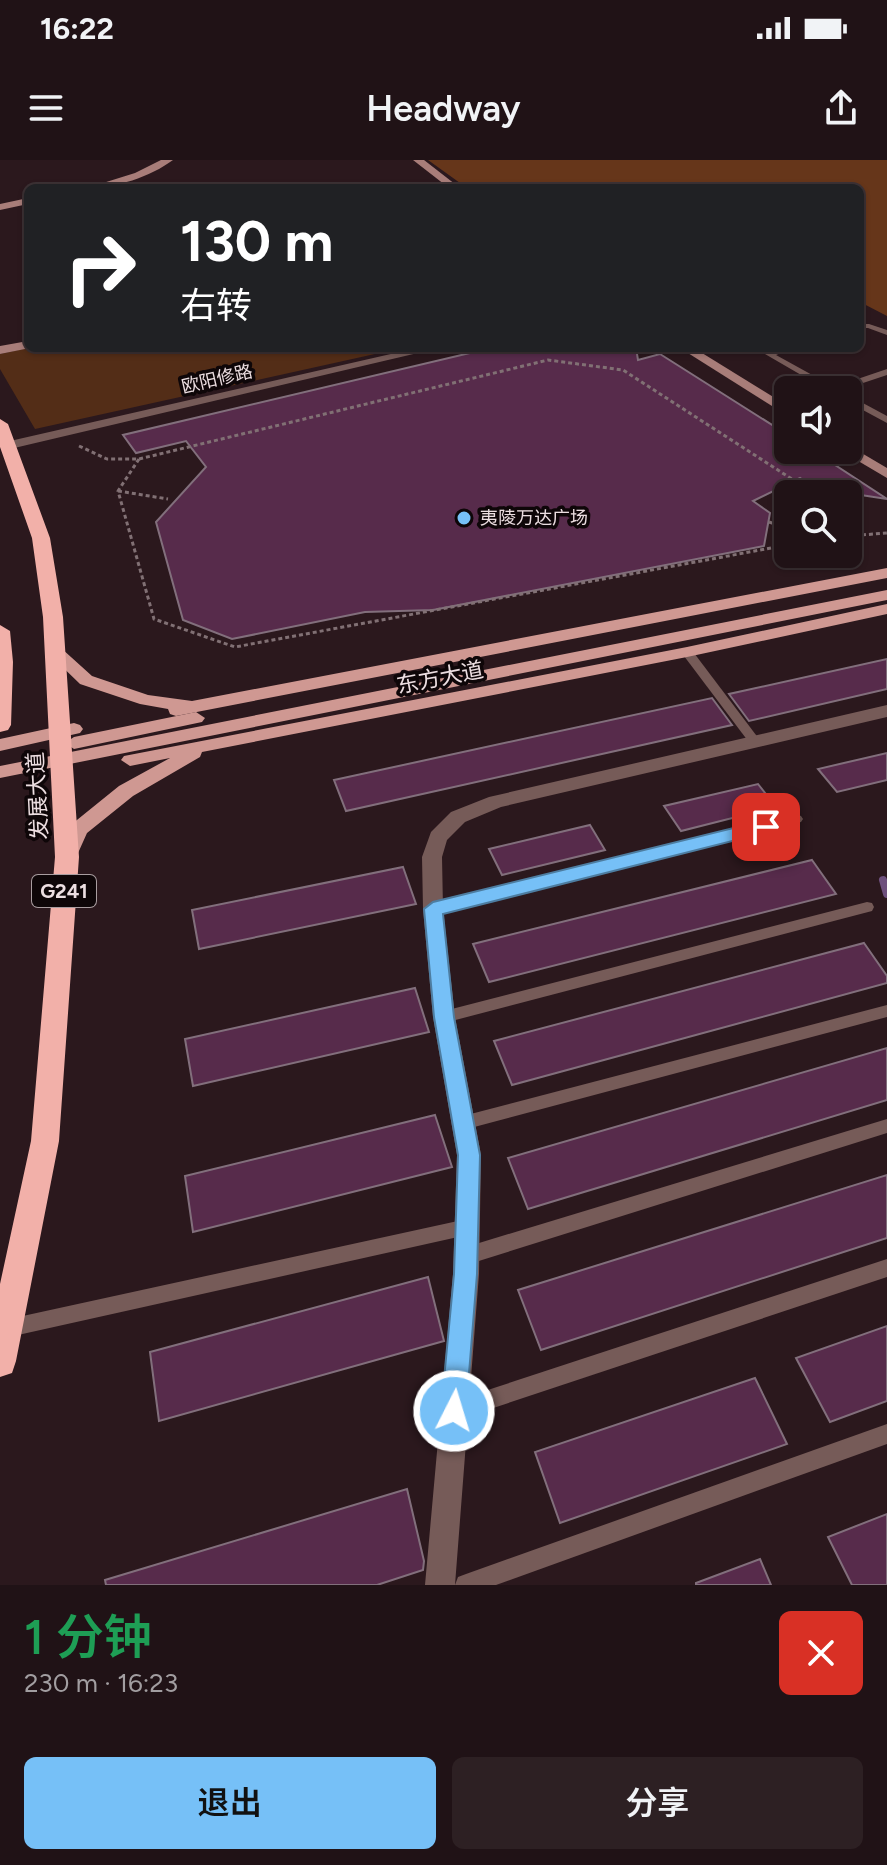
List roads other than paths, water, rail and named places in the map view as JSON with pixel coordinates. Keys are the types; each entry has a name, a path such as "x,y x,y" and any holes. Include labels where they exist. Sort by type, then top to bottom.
{"highway":[{"name":"发展大道","path":"0,1361 45,1141 67,857 55,652 41,538 5,434"},
{"path":"0,631 0,725"}],"main road":[{"path":"106,184 138,175 168,160"},
{"path":"406,160 437,184"},
{"path":"418,160 450,184"},
{"path":"0,207 24,202"},
{"path":"0,350 24,346"},
{"path":"693,352 774,401"},
{"path":"862,458 887,474"},
{"name":"东方大道","path":"0,745 887,573"},
{"path":"0,758 887,585"},
{"path":"0,772 887,595"},
{"name":"东方大道","path":"0,784 687,652 887,609"},
{"path":"55,652 86,680 146,700 192,707"},
{"path":"67,857 79,829 126,791 210,744"}],"street":[{"name":"欧阳修路","path":"5,434 61,433 415,352"},
{"path":"440,1585 466,1256 469,1155 444,1017 433,909 432,857 438,837 458,817 496,802 887,711"}],"lane":[{"path":"864,326 887,333"},
{"path":"776,352 769,354 808,376"},
{"path":"862,380 887,372"},
{"path":"862,406 887,420"},
{"path":"687,652 755,742"},
{"path":"433,909 796,819"},
{"path":"444,1017 867,907"},
{"path":"463,1123 887,1011"},
{"path":"466,1256 887,1126"},
{"path":"9,1328 467,1227"},
{"path":"454,1411 887,1268"},
{"path":"466,1585 887,1434"}],"waterway":[{"path":"883,880 887,894"}],"place":[{"name":"夷陵万达广场","path":"464,518"}]}
